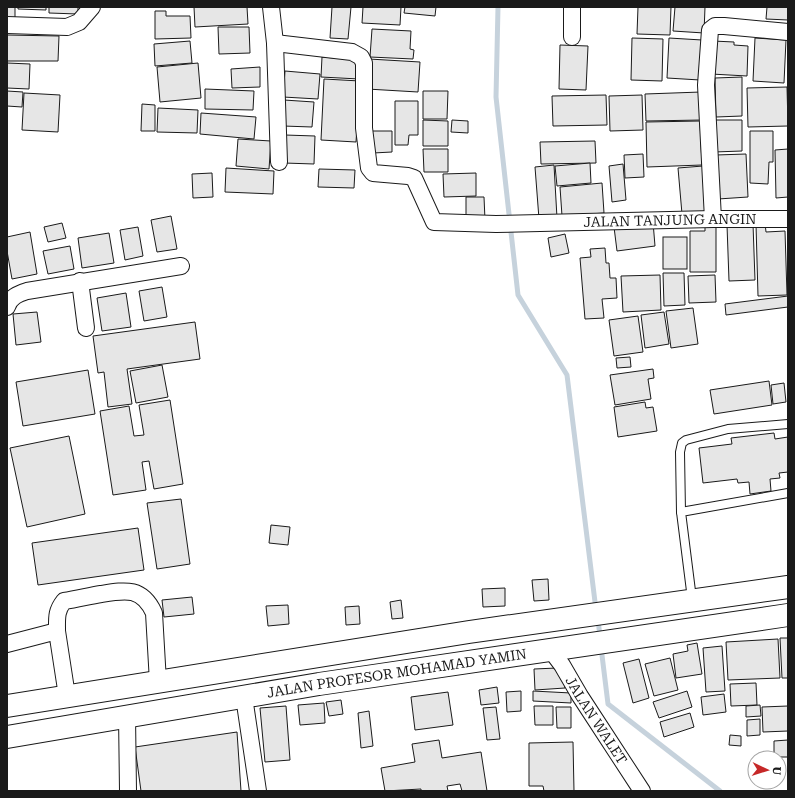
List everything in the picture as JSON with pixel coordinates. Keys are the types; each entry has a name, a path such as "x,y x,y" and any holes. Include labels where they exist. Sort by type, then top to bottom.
{"main road":[{"name":"JALAN PROFESOR MOHAMAD YAMIN","path":"7,706 469,632 788,587"},
{"name":"JALAN PROFESOR MOHAMAD YAMIN","path":"7,737 52,730 127,715 319,684 788,615"}],"street":[{"path":"7,25 67,27 79,22 92,7"},
{"path":"272,7 275,43 279,162"},
{"path":"572,7 572,37"},
{"path":"713,219 706,84 710,30 715,26 724,26 788,32"},
{"name":"JALAN TANJUNG ANGIN","path":"275,43 352,52 361,57 364,63 364,128 369,168 373,173 411,176 417,184 434,222 496,224 713,219 788,219"},
{"path":"7,307 8,302 14,296 27,291 181,266"},
{"path":"80,282 86,328"},
{"path":"67,696 57,631 56,615 59,608 64,601 125,590 143,597 150,605 154,613 158,682"},
{"path":"7,644 57,631"},
{"name":"JALAN WALET","path":"558,648 562,665 580,696 642,791"},
{"path":"244,697 258,791"},
{"path":"127,715 128,791"}],"lane":[{"path":"692,600 681,512 680,452 682,443 686,440 728,429 788,424"},
{"path":"681,512 788,493"}],"building":[{"path":"7,7 15,7 15,23 7,22"},
{"path":"18,7 46,7 46,10 18,9"},
{"path":"49,7 78,7 78,14 49,13"},
{"path":"194,7 247,7 248,24 195,27"},
{"path":"332,7 351,7 348,39 330,38"},
{"path":"363,7 401,7 400,25 362,23"},
{"path":"405,7 436,7 435,16 404,13"},
{"path":"638,7 671,7 670,35 637,34"},
{"path":"675,7 705,7 704,33 673,31"},
{"path":"767,7 788,7 788,20 766,19"},
{"path":"155,11 166,11 166,16 190,16 191,38 155,39"},
{"path":"218,27 249,27 250,53 219,54"},
{"path":"372,29 411,31 410,49 414,50 413,59 370,57"},
{"path":"7,35 59,36 58,61 7,61"},
{"path":"632,38 663,39 662,81 631,80"},
{"path":"669,38 702,40 700,80 667,78"},
{"path":"755,38 786,40 784,83 753,81"},
{"path":"190,41 192,63 155,66 154,44"},
{"path":"713,41 734,42 734,45 748,46 747,76 711,74"},
{"path":"560,45 588,46 586,90 559,89"},
{"path":"322,57 360,60 359,79 321,77"},
{"path":"369,59 420,62 418,92 367,89"},
{"path":"7,63 30,64 29,89 7,88"},
{"path":"198,63 201,98 160,102 157,67"},
{"path":"260,67 260,87 232,88 231,69"},
{"path":"285,71 320,74 318,99 283,97"},
{"path":"742,77 742,116 716,117 715,78"},
{"path":"324,79 360,81 356,142 321,140"},
{"path":"787,87 788,126 748,127 747,88"},
{"path":"205,89 254,91 253,110 205,109"},
{"path":"7,91 23,92 22,107 7,106"},
{"path":"423,91 448,91 447,119 423,119"},
{"path":"701,92 702,120 646,121 645,94"},
{"path":"24,93 60,95 58,132 22,130"},
{"path":"606,95 607,125 553,126 552,96"},
{"path":"642,95 643,130 610,131 609,96"},
{"path":"284,100 314,102 312,127 283,126"},
{"path":"395,101 418,101 418,135 409,135 408,145 395,145"},
{"path":"142,104 155,105 155,131 141,131"},
{"path":"158,108 198,110 197,133 157,132"},
{"path":"201,113 256,117 254,139 200,134"},
{"path":"423,120 448,121 448,146 423,146"},
{"path":"452,120 468,121 468,133 451,132"},
{"path":"714,120 742,120 742,151 714,152"},
{"path":"700,121 702,165 647,167 646,122"},
{"path":"372,131 392,131 392,152 373,153"},
{"path":"750,131 773,131 773,162 769,162 768,184 750,183"},
{"path":"285,135 315,136 314,164 284,163"},
{"path":"238,139 271,141 269,169 236,166"},
{"path":"595,141 596,163 541,164 540,142"},
{"path":"423,149 448,149 448,172 424,172"},
{"path":"788,149 788,197 776,198 775,150"},
{"path":"643,154 644,177 625,178 624,155"},
{"path":"746,154 748,197 718,199 716,155"},
{"path":"590,163 591,183 557,186 555,166"},
{"path":"623,164 626,200 612,202 609,166"},
{"path":"554,165 557,218 539,219 535,167"},
{"path":"703,166 707,212 682,214 678,168"},
{"path":"226,168 274,171 273,194 225,192"},
{"path":"319,169 355,170 354,188 318,187"},
{"path":"212,173 213,197 193,198 192,174"},
{"path":"476,173 476,196 444,197 443,174"},
{"path":"602,183 604,213 562,216 560,187"},
{"path":"466,197 484,197 485,220 466,220"},
{"path":"171,216 177,249 157,252 151,220"},
{"path":"653,222 655,246 617,251 614,227"},
{"path":"62,223 66,238 48,242 44,227"},
{"path":"765,223 766,232 785,231 787,295 758,296 756,224"},
{"path":"753,224 755,280 729,281 727,225"},
{"path":"705,226 716,226 716,272 690,272 690,231 705,231"},
{"path":"138,227 143,256 125,260 120,230"},
{"path":"30,232 37,274 12,279 7,251 7,237"},
{"path":"109,233 114,263 82,268 78,238"},
{"path":"565,234 569,253 551,257 548,238"},
{"path":"663,237 687,237 687,269 663,269"},
{"path":"70,246 74,269 48,274 43,251"},
{"path":"605,248 606,263 609,263 610,278 616,278 617,298 602,299 604,318 585,319 580,258 591,257 590,249"},
{"path":"663,273 684,273 685,305 664,306"},
{"path":"660,275 661,310 623,312 621,276"},
{"path":"715,275 716,302 689,303 688,276"},
{"path":"162,287 167,317 144,321 139,291"},
{"path":"126,293 131,327 102,331 97,298"},
{"path":"788,296 788,307 726,315 725,304"},
{"path":"693,308 698,344 671,348 666,311"},
{"path":"37,312 41,342 16,345 13,314"},
{"path":"664,312 669,344 645,348 641,315"},
{"path":"638,316 643,352 614,356 609,320"},
{"path":"195,322 200,359 127,369 132,404 108,407 104,372 98,373 93,336"},
{"path":"630,357 631,367 617,368 616,358"},
{"path":"162,365 168,397 136,403 130,371"},
{"path":"653,369 654,378 648,379 651,399 615,405 610,375"},
{"path":"88,370 95,414 23,426 16,382"},
{"path":"769,381 772,405 714,414 710,390"},
{"path":"784,383 786,402 773,404 771,385"},
{"path":"170,400 183,484 154,489 149,461 142,462 146,490 113,495 100,411 129,406 134,436 144,435 139,405"},
{"path":"645,402 646,408 653,407 657,431 618,437 614,407"},
{"path":"774,433 775,439 788,437 788,472 779,473 780,478 770,479 771,491 750,494 749,482 738,483 737,479 703,483 699,448 732,444 731,438"},
{"path":"69,436 85,514 27,527 10,448"},
{"path":"181,499 190,564 157,569 147,503"},
{"path":"271,525 290,527 288,545 269,543"},
{"path":"138,528 144,570 38,585 32,543"},
{"path":"548,579 549,600 534,601 532,580"},
{"path":"505,588 505,606 483,607 482,589"},
{"path":"192,597 194,614 164,617 162,600"},
{"path":"401,600 403,618 392,619 390,602"},
{"path":"288,605 289,624 268,626 266,606"},
{"path":"359,606 360,624 346,625 345,607"},
{"path":"780,638 788,638 788,678 782,678"},
{"path":"778,639 780,678 728,680 726,642"},
{"path":"697,643 702,674 676,678 673,654 688,651 687,645"},
{"path":"722,646 725,691 706,692 703,648"},
{"path":"670,658 678,690 654,696 645,664"},
{"path":"639,659 649,698 633,703 623,663"},
{"path":"557,668 564,672 565,688 535,690 534,669"},
{"path":"756,683 757,705 731,706 730,684"},
{"path":"497,687 499,703 481,705 479,690"},
{"path":"521,691 521,711 507,712 506,692"},
{"path":"533,691 571,693 571,703 533,701"},
{"path":"687,691 692,707 659,718 653,702"},
{"path":"448,692 453,725 415,730 411,697"},
{"path":"724,694 726,712 703,715 701,697"},
{"path":"341,700 343,714 329,716 326,702"},
{"path":"324,703 325,723 300,725 298,705"},
{"path":"760,705 761,716 746,717 746,706"},
{"path":"286,706 290,760 265,762 260,708"},
{"path":"534,706 553,706 553,725 535,725"},
{"path":"788,706 788,731 763,732 762,707"},
{"path":"496,707 500,739 487,740 483,708"},
{"path":"556,707 571,707 571,728 557,728"},
{"path":"369,711 373,746 361,748 358,713"},
{"path":"690,713 694,727 664,737 660,722"},
{"path":"760,719 760,735 747,736 747,720"},
{"path":"237,732 241,791 141,791 135,747"},
{"path":"730,735 741,736 741,746 729,745"},
{"path":"439,740 442,758 481,752 487,791 462,791 460,784 447,786 448,791 421,791 421,789 385,791 381,768 415,762 412,744"},
{"path":"788,740 788,757 787,750 774,750 774,741"},
{"path":"573,742 574,791 544,791 543,786 529,786 529,743"}],"waterway":[{"path":"498,7 496,97 518,295 567,375 596,610"},
{"path":"598,619 600,637"},
{"path":"601,647 608,704 720,791"}]}
